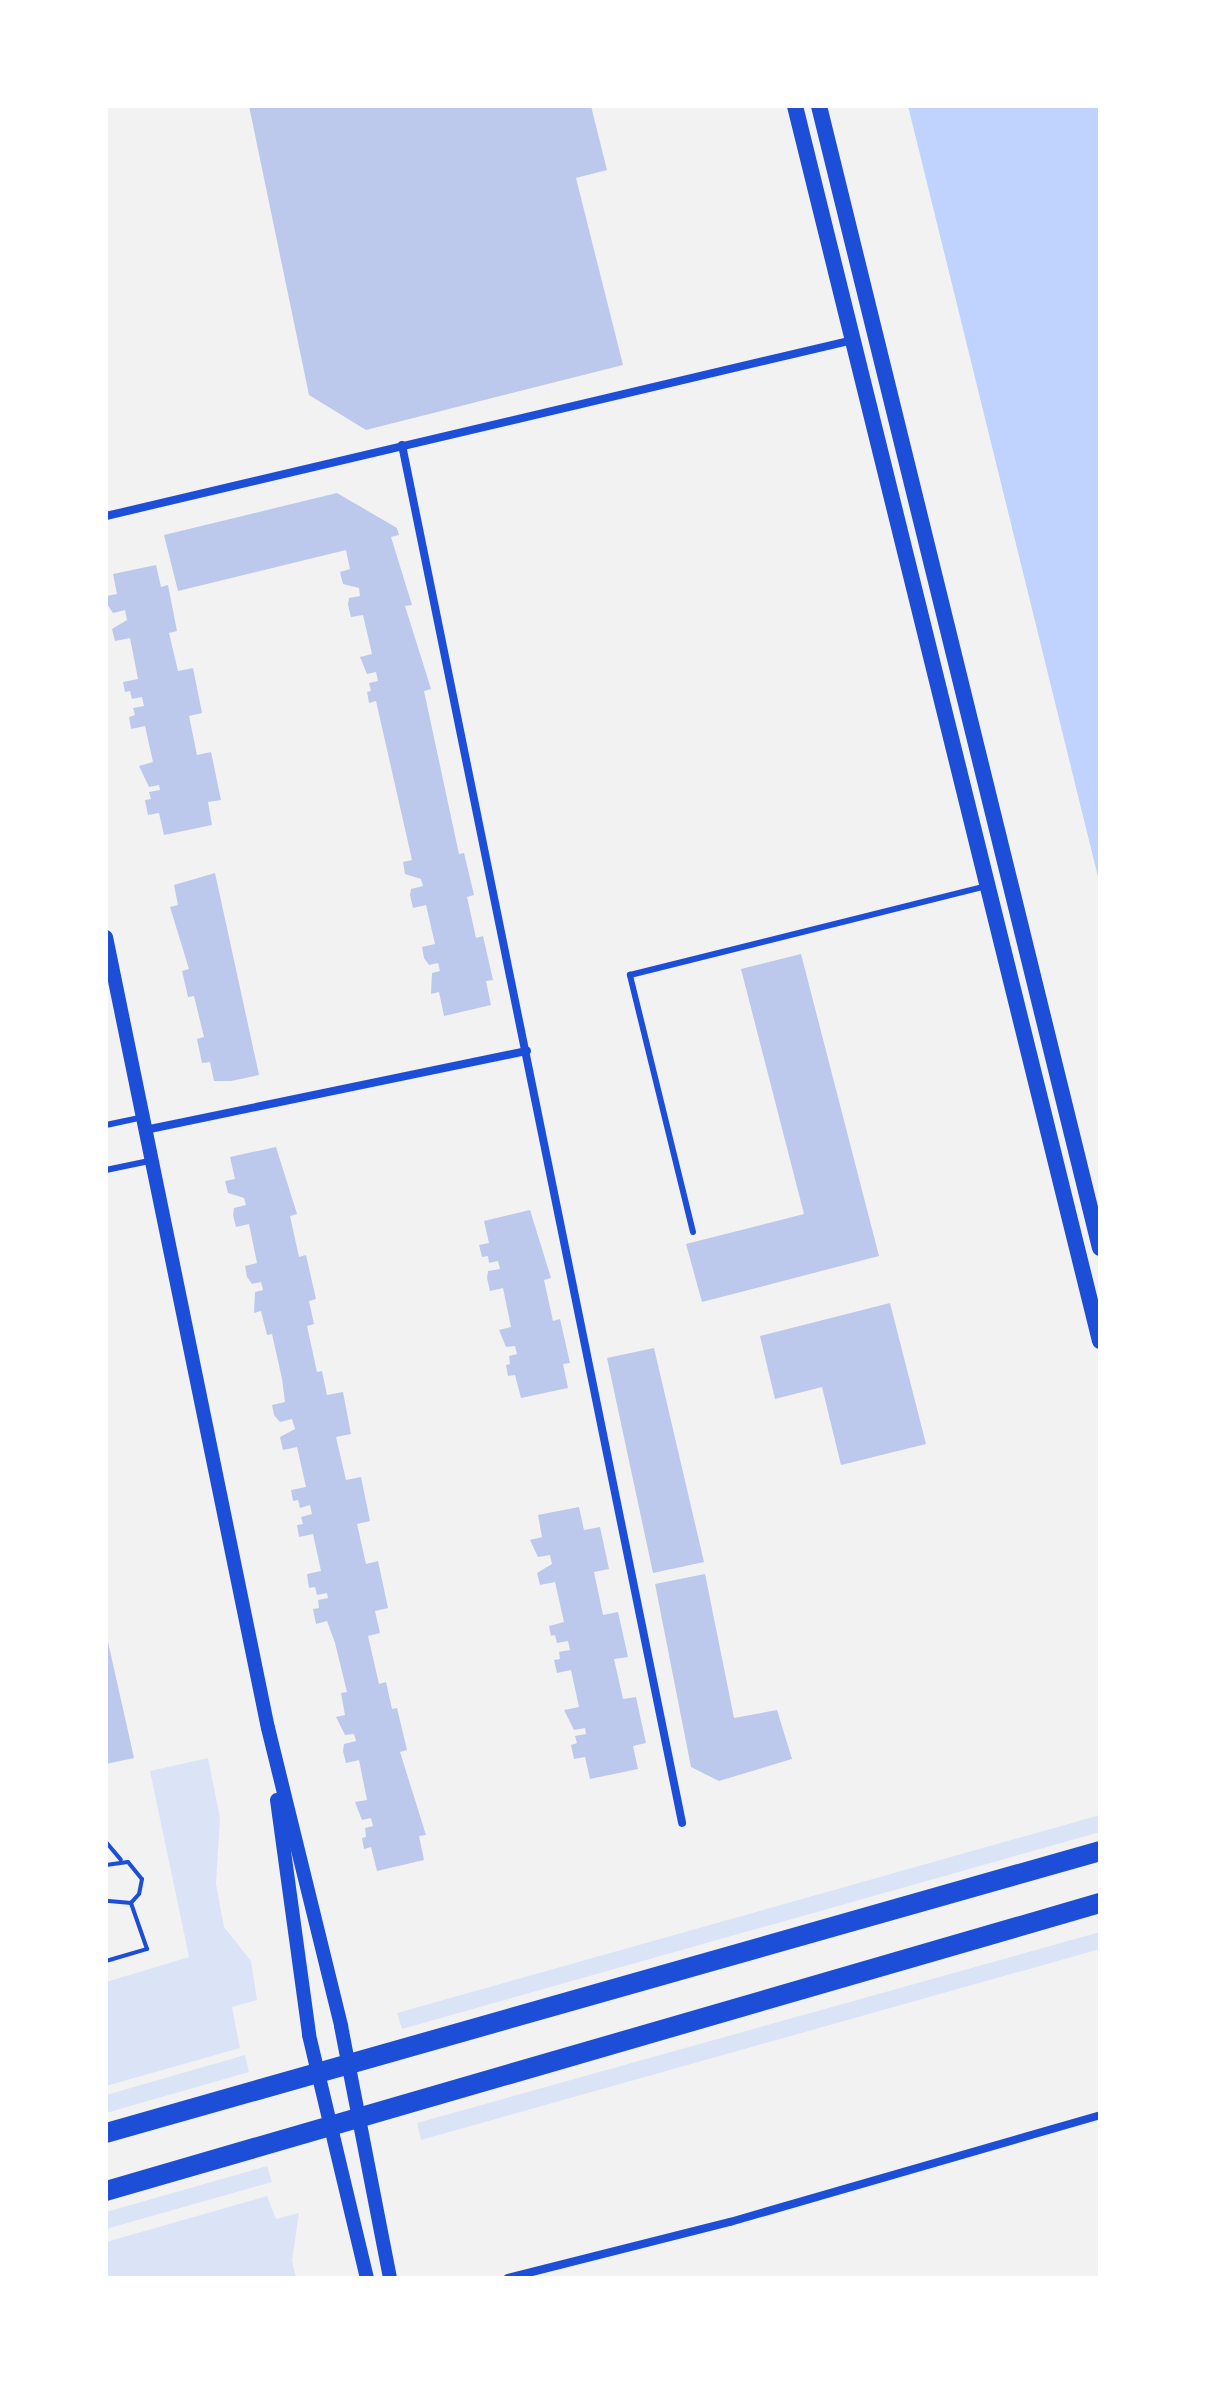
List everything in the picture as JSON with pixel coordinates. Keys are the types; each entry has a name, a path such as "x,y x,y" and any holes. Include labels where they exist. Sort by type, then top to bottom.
{"highway":[{"path":"106,2133 1100,1851"},
{"path":"106,2191 399,2109 1100,1903"}],"main road":[{"path":"795,106 1100,1341"},
{"path":"819,106 1100,1248"}],"street":[{"path":"106,516 853,340"},
{"path":"402,445 682,1823"},
{"path":"106,937 268,1728 341,2026 390,2278"},
{"path":"144,1123 527,1051"},
{"path":"268,1728 309,2035 367,2278"},
{"path":"508,2278 730,2222 1100,2115"}],"lane":[{"path":"693,1232 630,975 988,887"},
{"path":"106,1125 144,1123"},
{"path":"106,1170 152,1160"}],"path":[{"path":"106,1842 121,1860 135,1866 142,1879 139,1894 131,1903"},
{"path":"106,1865 121,1860"},
{"path":"106,1901 131,1903"},
{"path":"106,1961 147,1949 131,1903"}],"shaded area":[{"path":"208,1758 220,1818 216,1884 224,1927 251,1961 257,2000 232,2007 240,2048 106,2086 106,1982 189,1957 150,1771"},
{"path":"1100,1815 1100,1832 402,2029 397,2013"},
{"path":"1100,1932 1100,1949 421,2140 417,2123"},
{"path":"245,2055 249,2072 106,2113 106,2095"},
{"path":"267,2166 272,2182 106,2229 106,2212"},
{"path":"267,2196 276,2219 299,2213 292,2261 296,2278 106,2278 106,2242"}],"water":[{"path":"908,106 1100,106 1100,885 948,268"}],"building":[{"path":"249,106 591,106 607,170 576,178 623,365 366,430 309,395"},
{"path":"337,493 397,528 399,535 391,537 412,605 405,606 431,689 424,691 459,854 464,853 474,895 467,897 476,938 483,936 493,980 486,981 491,1005 444,1016 439,992 431,994 432,973 440,971 438,963 429,965 422,947 435,944 426,905 413,908 410,895 411,889 423,886 421,879 405,874 403,862 412,860 376,701 369,703 367,692 371,691 369,683 378,681 376,672 367,674 360,657 372,654 363,615 351,617 348,605 349,598 360,596 359,588 343,584 340,572 350,569 346,550 178,591 164,535"},
{"path":"156,565 161,587 168,585 177,631 169,633 178,671 193,668 202,713 189,716 197,755 211,752 221,800 208,802 212,825 164,835 159,813 148,815 145,800 151,799 149,792 160,790 159,785 149,787 139,766 153,762 145,726 131,729 129,717 135,715 133,708 144,706 142,697 132,699 130,691 125,692 123,682 138,679 130,638 115,641 112,629 127,620 125,610 113,613 106,603 106,596 117,594 113,574"},
{"path":"215,873 259,1075 231,1081 214,1081 210,1062 202,1063 197,1039 204,1037 194,996 188,997 182,971 189,969 170,907 178,905 174,885"},
{"path":"801,954 879,1256 702,1302 686,1244 804,1214 741,969"},
{"path":"276,1147 297,1214 290,1216 299,1257 306,1255 316,1299 309,1301 314,1324 307,1326 317,1372 322,1371 327,1395 343,1392 351,1434 336,1437 346,1480 361,1477 370,1521 357,1524 366,1564 378,1561 388,1608 375,1611 380,1633 368,1636 379,1684 386,1682 392,1709 397,1708 407,1750 400,1752 426,1835 419,1836 424,1860 377,1871 371,1847 364,1849 362,1838 366,1837 365,1828 373,1826 371,1818 362,1820 355,1802 367,1800 359,1760 346,1763 343,1751 344,1744 356,1741 354,1734 345,1735 336,1717 345,1715 341,1693 347,1692 327,1621 316,1624 313,1609 319,1608 318,1600 328,1598 327,1593 317,1595 315,1587 309,1588 307,1574 321,1571 313,1534 299,1537 297,1525 303,1524 301,1517 312,1514 310,1505 300,1508 298,1500 293,1501 291,1490 306,1487 297,1447 283,1450 280,1437 295,1429 292,1419 280,1422 274,1415 272,1405 285,1402 282,1379 272,1334 267,1335 261,1311 254,1313 255,1292 263,1290 261,1282 252,1284 247,1277 245,1266 257,1263 249,1224 236,1227 233,1215 234,1208 246,1205 244,1198 228,1193 225,1181 235,1179 230,1157"},
{"path":"530,1210 551,1278 544,1280 553,1321 560,1319 570,1363 563,1364 568,1388 521,1398 515,1375 508,1376 506,1365 510,1364 509,1356 517,1354 515,1346 506,1347 499,1330 511,1327 503,1288 490,1291 487,1278 488,1271 500,1269 498,1261 489,1263 488,1256 482,1257 479,1245 489,1243 484,1221"},
{"path":"890,1303 926,1444 841,1465 822,1387 775,1399 760,1336"},
{"path":"654,1348 704,1562 653,1573 607,1358"},
{"path":"579,1507 584,1530 600,1527 609,1569 594,1572 603,1615 618,1612 628,1657 614,1659 623,1699 636,1697 646,1743 633,1746 638,1769 590,1779 585,1757 574,1759 571,1745 577,1743 575,1736 586,1734 585,1728 574,1730 564,1710 579,1707 571,1670 557,1673 554,1660 560,1659 559,1652 570,1650 568,1641 557,1643 555,1635 551,1636 549,1626 564,1622 555,1582 540,1585 537,1573 552,1564 550,1555 538,1557 530,1540 542,1537 538,1515"},
{"path":"705,1574 734,1718 777,1710 792,1759 719,1781 691,1767 655,1584"},
{"path":"106,1633 134,1758 106,1764"}]}
